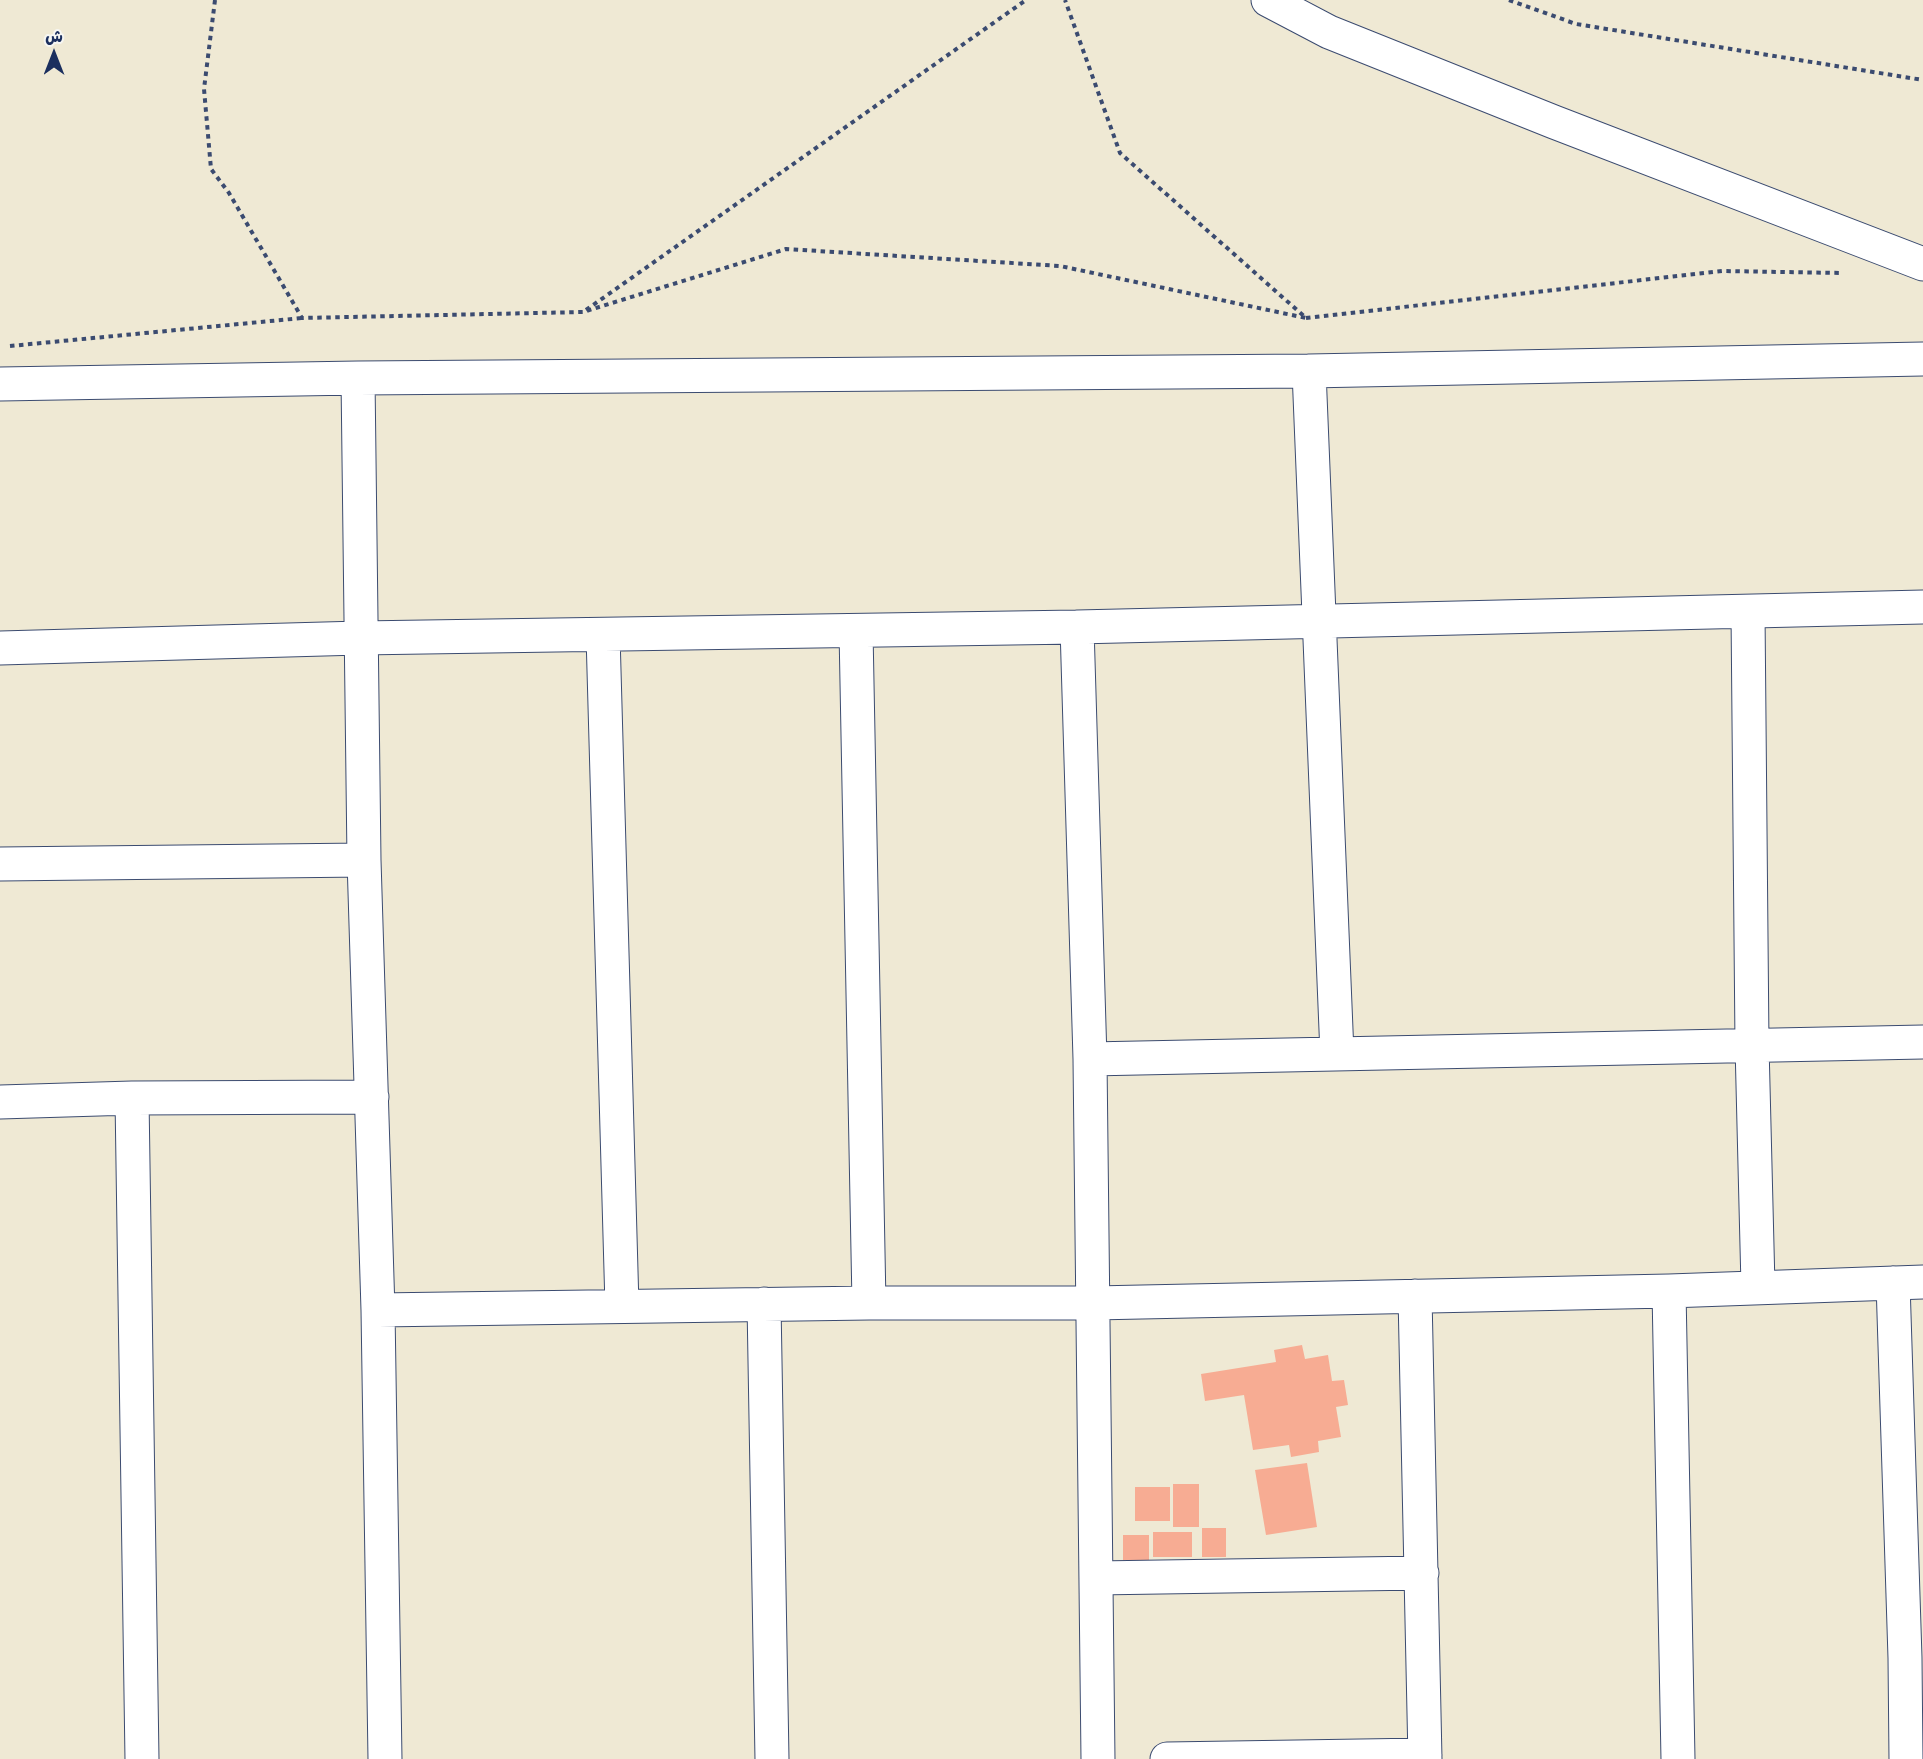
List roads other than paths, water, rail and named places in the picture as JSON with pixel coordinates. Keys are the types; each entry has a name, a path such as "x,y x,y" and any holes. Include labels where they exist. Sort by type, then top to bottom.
{"street":[{"path":"1268,0 1329,32 1554,122 1923,264"},
{"path":"0,384 358,378 1309,371 1923,359"},
{"path":"1309,371 1337,1054"},
{"path":"358,378 364,860 378,1311 385,1759"},
{"path":"0,648 360,638 1077,627 1923,607"},
{"path":"1748,612 1752,1046 1758,1286"},
{"path":"1077,627 1090,1059 1098,1759"},
{"path":"856,631 869,1303"},
{"path":"603,635 622,1306"},
{"path":"0,864 364,860"},
{"path":"1090,1059 1923,1042"},
{"path":"0,1102 132,1098 372,1096"},
{"path":"132,1098 133,1308 142,1759"},
{"path":"378,1311 869,1303 1094,1303 1669,1291 1908,1282 1912,1519 1905,1658 1911,1751"},
{"path":"1669,1291 1678,1759"},
{"path":"1167,1759 1425,1757 1415,1296"},
{"path":"764,1305 772,1759"},
{"path":"1096,1578 1422,1573"}]}
